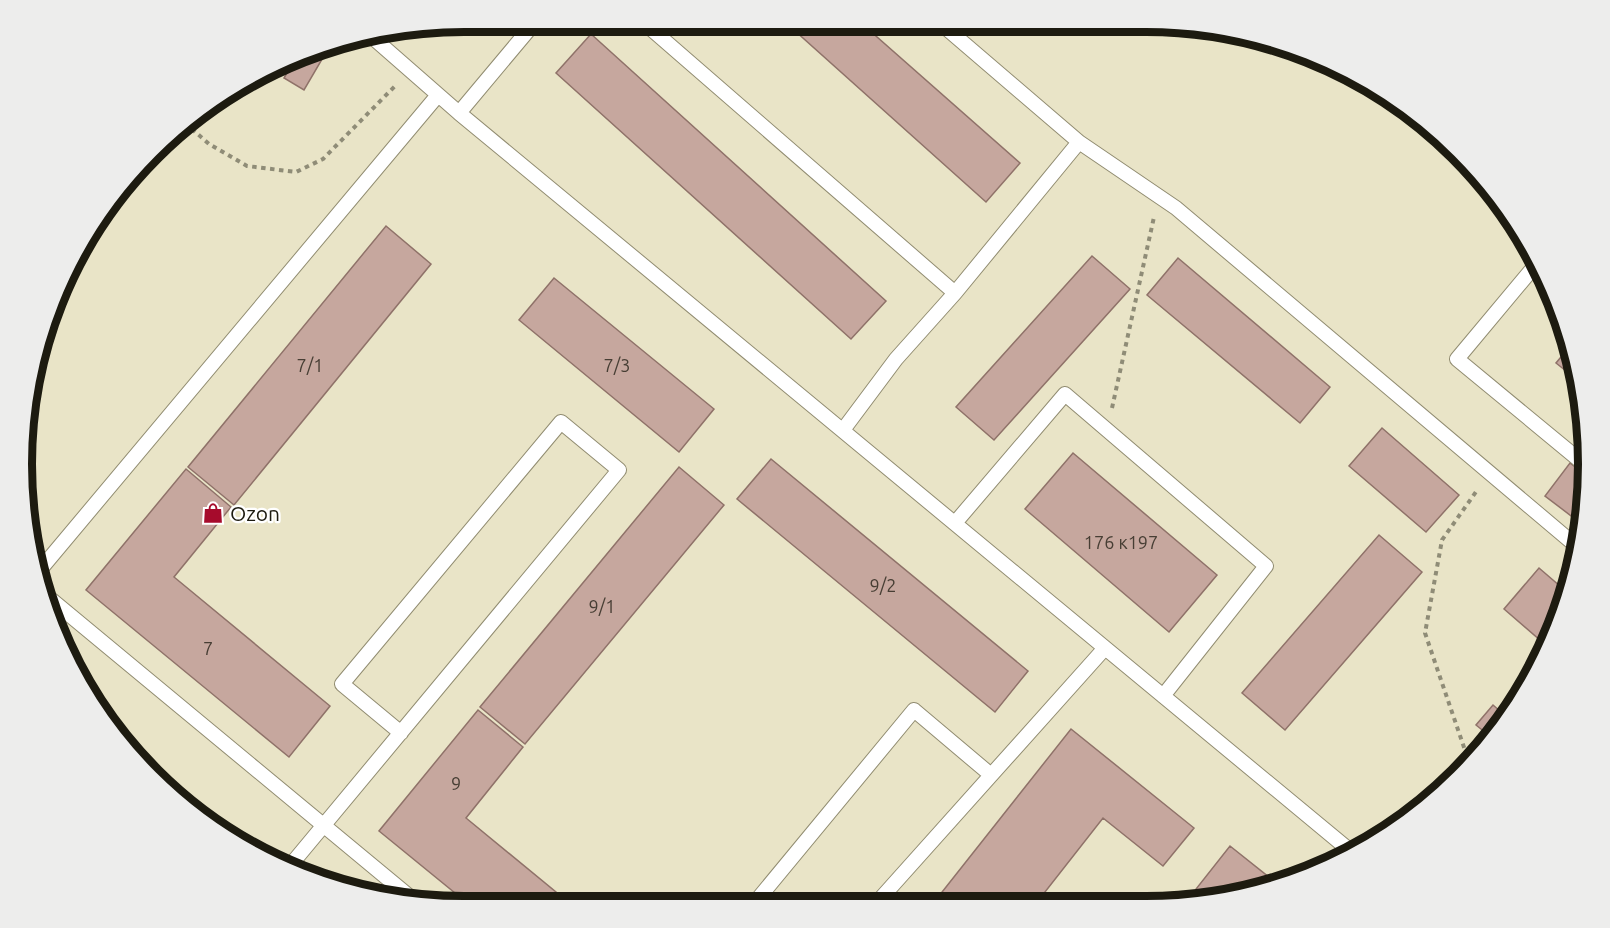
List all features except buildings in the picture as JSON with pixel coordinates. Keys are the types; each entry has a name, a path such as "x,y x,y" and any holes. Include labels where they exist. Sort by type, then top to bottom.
{"lane":[{"path":"459,113 527,32"},
{"path":"655,32 955,293"},
{"path":"951,32 1079,142 1176,208 1571,542"},
{"path":"376,41 459,113 1346,847"},
{"path":"44,565 438,95"},
{"path":"843,430 896,359 955,293 1079,142"},
{"path":"1532,269 1457,358 1578,460"},
{"path":"955,524 1065,394 1266,566 1163,696"},
{"path":"293,862 324,826 620,470 561,422 342,684 401,733"},
{"path":"54,602 404,892"},
{"path":"883,896 1105,648"},
{"path":"760,896 914,710 991,775"}],"path":[{"path":"192,129 209,144 247,166 296,172 322,159 411,71"},
{"path":"1107,430 1159,197"},
{"path":"1466,754 1425,633 1442,540 1490,473"}],"place":[{"name":"Ozon","path":"213,513"}]}
